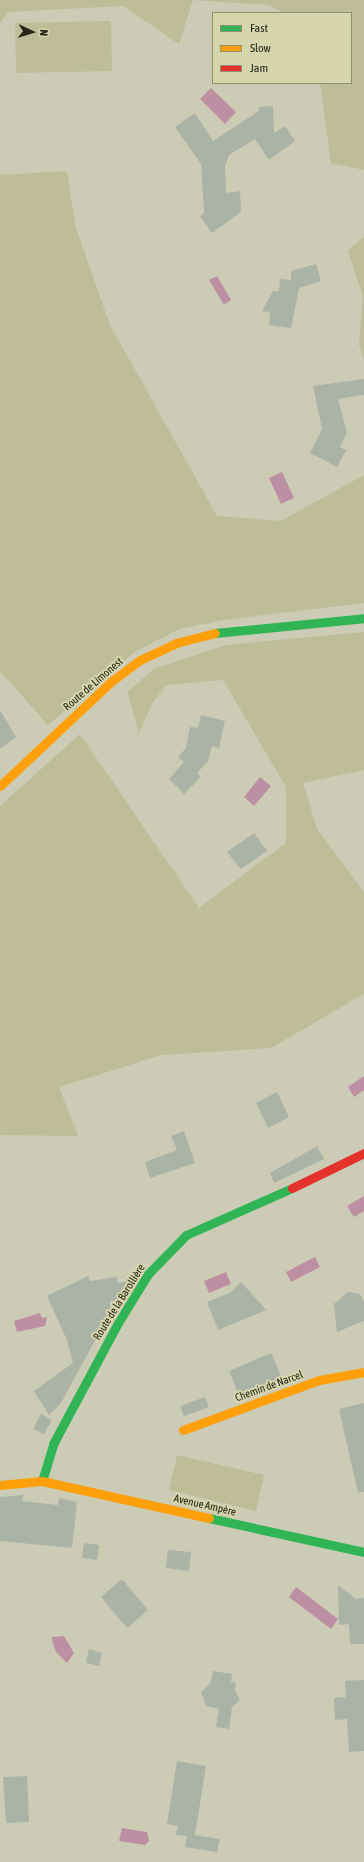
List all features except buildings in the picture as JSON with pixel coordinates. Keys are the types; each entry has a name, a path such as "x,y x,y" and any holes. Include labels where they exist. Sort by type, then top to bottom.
{"street":[{"name":"Route de Limonest","path":"0,786 112,681 140,660 176,643 215,633 364,618"},
{"name":"Route de la Barollière","path":"42,1481 53,1444 118,1323 148,1274 186,1235 255,1206 364,1153"},
{"name":"Chemin de Narcel","path":"184,1430 319,1380 364,1372"},
{"name":"Avenue Ampère","path":"0,1486 42,1481 364,1552"}],"green space":[{"path":"0,0 193,0 179,44 123,6 8,12 0,23"},
{"path":"193,0 364,0 364,170 331,163 320,84 352,84 352,12 281,12 269,5"},
{"path":"111,21 112,71 16,73 15,23"},
{"path":"67,171 76,228 110,325 217,516 281,521 364,475 364,603 224,620 179,629 135,652 48,725 0,671 0,172 1,175"},
{"path":"364,236 364,360 359,345 363,296 348,251"},
{"path":"364,632 364,770 303,783 317,829 364,892 364,994 271,1048 162,1055 59,1087 78,1136 0,1135 0,806 80,734 199,908 286,843 286,787 223,680 166,685 152,704 139,733 127,692 154,669 226,645"},
{"path":"177,1455 264,1475 256,1511 169,1490"}],"shaded area":[{"path":"211,88 236,112 225,124 200,99"},
{"path":"217,276 231,300 224,305 209,280"},
{"path":"282,472 294,498 281,504 269,478"},
{"path":"260,777 271,786 254,806 244,797"},
{"path":"364,1076 364,1090 354,1097 348,1087"},
{"path":"364,1196 364,1211 354,1217 347,1206"},
{"path":"315,1257 320,1267 291,1282 286,1272"},
{"path":"226,1272 231,1284 209,1293 204,1281"},
{"path":"40,1313 42,1318 47,1317 45,1326 17,1332 14,1321"},
{"path":"296,1587 338,1619 331,1629 289,1597"},
{"path":"64,1636 74,1653 67,1663 56,1652 52,1641 52,1637"},
{"path":"122,1828 147,1832 149,1841 145,1845 119,1841"}],"traffic: fast":[{"path":"215,633 364,618"},
{"path":"42,1481 53,1444 118,1323 148,1274 186,1235 292,1188"},
{"path":"209,1518 364,1552"}],"traffic: slow":[{"path":"0,786 112,681 140,660 176,643 215,633"},
{"path":"183,1430 319,1380 364,1372"},
{"path":"0,1485 42,1481 209,1518"}],"traffic: jam":[{"path":"292,1188 364,1153"}]}
